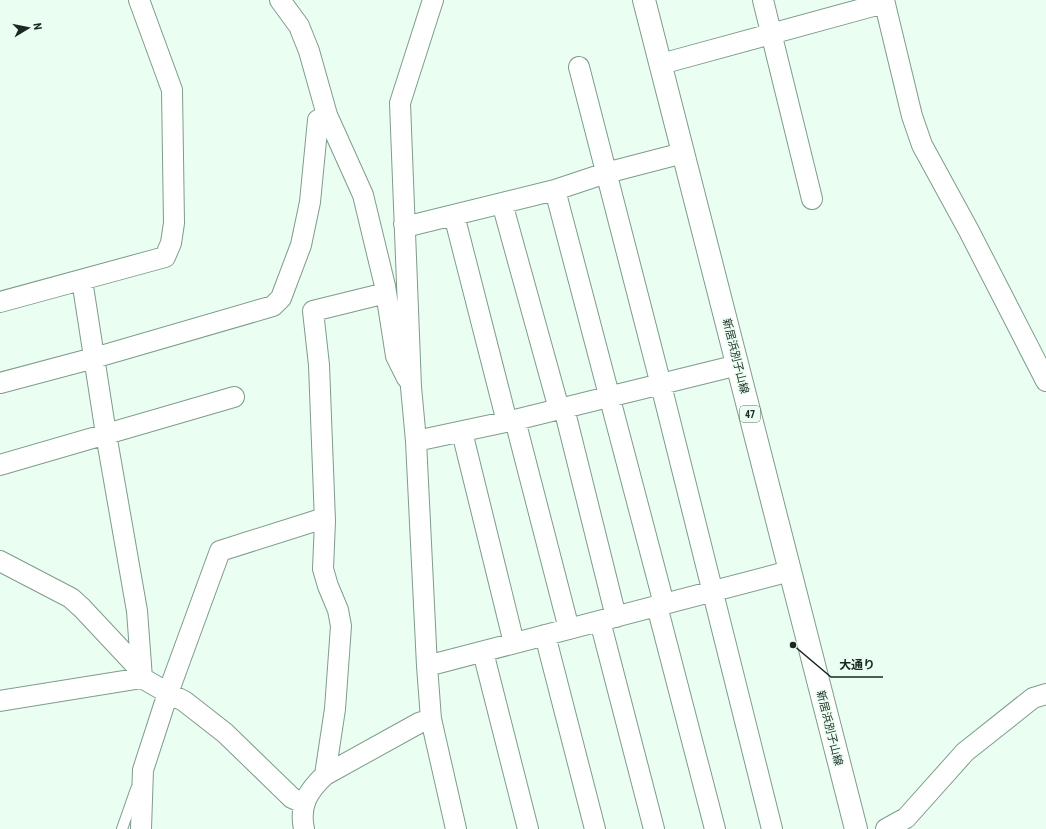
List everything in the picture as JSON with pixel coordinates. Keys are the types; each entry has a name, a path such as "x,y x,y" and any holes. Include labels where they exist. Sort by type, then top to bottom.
{"main road":[{"name":"新居浜別子山線","path":"644,0 856,829"}],"street":[{"path":"0,302 165,257 171,242 174,223 172,90 139,0"},
{"path":"280,0 299,26 309,51 327,115 363,195 386,293 396,356 412,387"},
{"path":"432,0 400,103 404,224 427,666 432,719 456,829"},
{"path":"763,0 812,199"},
{"path":"660,64 772,34 884,1 912,116 922,145 969,231 1046,381"},
{"path":"578,67 661,384 772,829"},
{"path":"0,383 94,358 273,306 280,298 302,238 310,202 318,120 327,115"},
{"path":"404,224 413,225 555,190 606,173 683,153"},
{"path":"555,190 661,605 708,827"},
{"path":"502,203 561,409 654,829"},
{"path":"454,215 569,629"},
{"path":"82,280 136,611 142,674"},
{"path":"325,775 335,709 341,626 338,610 328,586 323,568 325,521 319,365 313,311 386,293"},
{"path":"416,441 511,421 738,365"},
{"path":"0,465 234,396"},
{"path":"462,432 514,643"},
{"path":"141,829 142,770 168,693 220,551 318,520 325,521"},
{"path":"0,561 70,598 82,608 142,674 168,693 184,701 225,733 292,798 304,803"},
{"path":"427,666 790,571"},
{"path":"545,636 595,829"},
{"path":"483,652 528,829"},
{"path":"0,702 142,674"},
{"path":"886,829 906,818 965,752 1033,698 1046,694"},
{"path":"304,829 302,819 304,803 318,782 325,775 419,722 432,719"}],"lane":[{"path":"122,829 142,770"}],"place":[{"name":"大通り","path":"793,645"}]}
